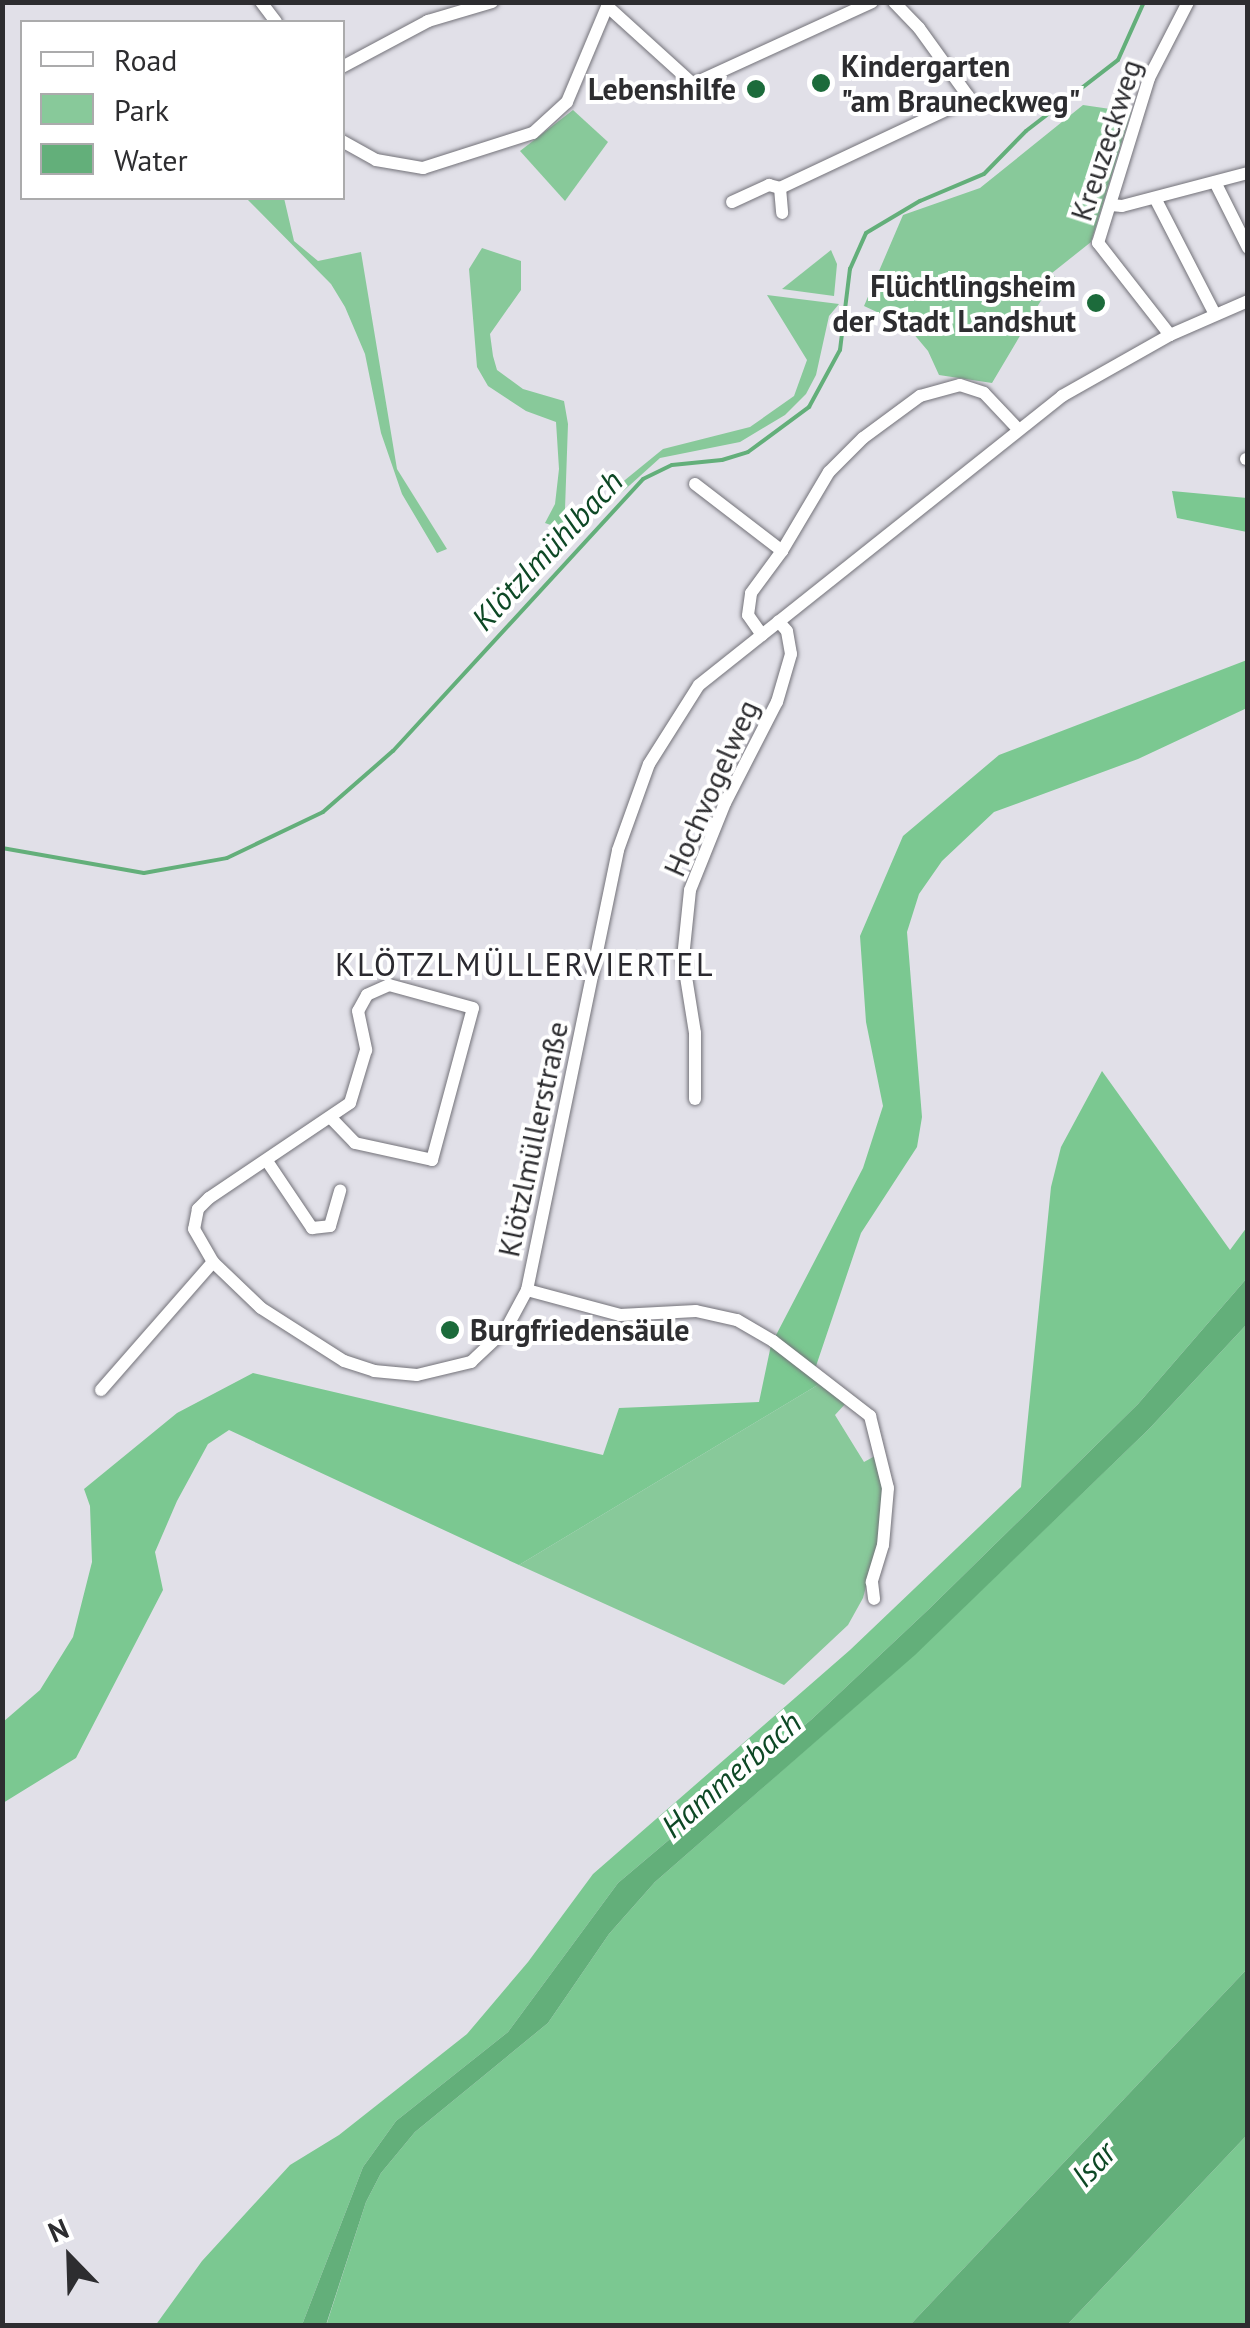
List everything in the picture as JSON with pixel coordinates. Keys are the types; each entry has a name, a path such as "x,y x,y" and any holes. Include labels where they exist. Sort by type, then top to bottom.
{"street":[{"path":"345,65 428,21 492,2"},
{"path":"345,142 391,165 423,168 534,133 567,102 608,4 693,84 872,2"},
{"path":"732,202 769,186 780,188 963,102 968,96 920,28 894,2"},
{"name":"Kreuzeckweg","path":"1170,335 1098,243 1149,78 1188,2"},
{"path":"1111,204 1154,198 1248,173"},
{"path":"1215,182 1248,248"},
{"path":"780,188 782,213"},
{"path":"1154,198 1215,314"},
{"name":"Klötzlmüllerstraße","path":"874,1599 872,1582 883,1545 888,1488 870,1416 773,1341 736,1320 696,1311 640,1316 588,1308 527,1290 572,1088 605,898 635,795 663,737 699,685 1018,429 1092,377 1170,335 1248,301"},
{"path":"762,635 752,624 748,606 751,593 840,457 920,396 946,386 974,387 1018,429"},
{"path":"695,484 782,551"},
{"name":"Hochvogelweg","path":"695,1099 695,1033 683,958 690,890 725,803 777,702 791,654 791,641 778,621"},
{"path":"332,1118 356,1143 432,1160 473,1008 389,985 360,1001 366,1050 350,1103 209,1198 195,1220 196,1239 213,1262 261,1308 319,1348 358,1366 396,1374 436,1372 471,1362 506,1329 527,1290"},
{"path":"267,1161 312,1228 330,1226 340,1190"},
{"path":"100,1390 213,1262"}],"green space":[{"path":"1083,105 1131,112 1091,242 1052,273 1055,277 992,383 939,375 928,351 907,326 864,306 903,215 980,188"},
{"path":"573,110 608,142 565,201 520,151"},
{"path":"248,200 284,200 294,241 318,261 361,252 397,469 447,549 437,553 402,494 381,433 365,354 331,284"},
{"path":"482,248 521,261 521,290 490,334 493,356 497,370 523,389 564,401 568,424 565,509 571,524 663,449 750,427 794,396 807,360 767,295 839,304 829,316 816,375 806,394 785,415 740,442 660,458 579,531 568,531 545,523 555,504 559,469 556,422 526,411 488,386 477,367 469,269"},
{"path":"831,250 837,264 834,296 782,289"},
{"path":"821,1383 846,1403 835,1415 864,1462 875,1456 883,1481 878,1541 863,1598 848,1625 784,1685 519,1565"}],"shaded area":[{"path":"1172,491 1247,498 1247,532 1177,518"},
{"path":"1247,660 1247,708 1138,759 994,812 942,861 919,894 907,932 922,1117 917,1147 861,1233 815,1369 774,1339 863,1168 883,1106 866,1022 860,936 903,836 999,755"},
{"path":"1102,1071 1230,1250 1247,1227 1247,1278 1138,1404 929,1609 812,1719 618,1883 508,2032 396,2121 363,2167 302,2325 155,2326 202,2261 290,2165 339,2135 467,2034 528,1962 593,1874 850,1650 1021,1487 1051,1187 1061,1147"},
{"path":"1247,1324 1247,1969 910,2325 326,2326 366,2202 381,2173 415,2132 548,2023 609,1934 655,1882 914,1655 1149,1429"},
{"path":"771,1345 821,1383 519,1565 229,1430 208,1444 177,1501 155,1552 163,1590 76,1758 3,1803 3,1722 40,1690 73,1637 92,1562 90,1506 84,1489 177,1413 253,1373 603,1455 619,1408 759,1402"},
{"path":"1247,2135 1247,2325 1067,2325"}],"water":[{"path":"1247,1278 1247,1324 1149,1429 915,1655 655,1882 609,1934 548,2023 415,2132 381,2173 366,2202 326,2325 302,2325 363,2167 396,2121 508,2032 618,1883 812,1719 929,1609 1138,1404"},
{"name":"Isar","path":"1247,1969 1247,2135 1067,2325 910,2325"}],"waterway":[{"name":"Klötzlmühlbach","path":"2,848 144,873 227,858 323,812 393,751 643,479 672,465 722,460 748,452 809,407 840,350 850,269 866,233 920,201 984,174 1026,131 1118,60 1144,2"}],"place":[{"name":"Kindergarten \"am Brauneckweg\"","path":"821,83"},
{"name":"Lebenshilfe","path":"756,89"},
{"name":"Flüchtlingsheim der Stadt Landshut","path":"1096,303"},
{"name":"Burgfriedensäule","path":"450,1330"}],"district":[{"name":"KLÖTZLMÜLLERVIERTEL","path":"525,964"}],"water label":[{"name":"Hammerbach","path":"731,1774"}]}
